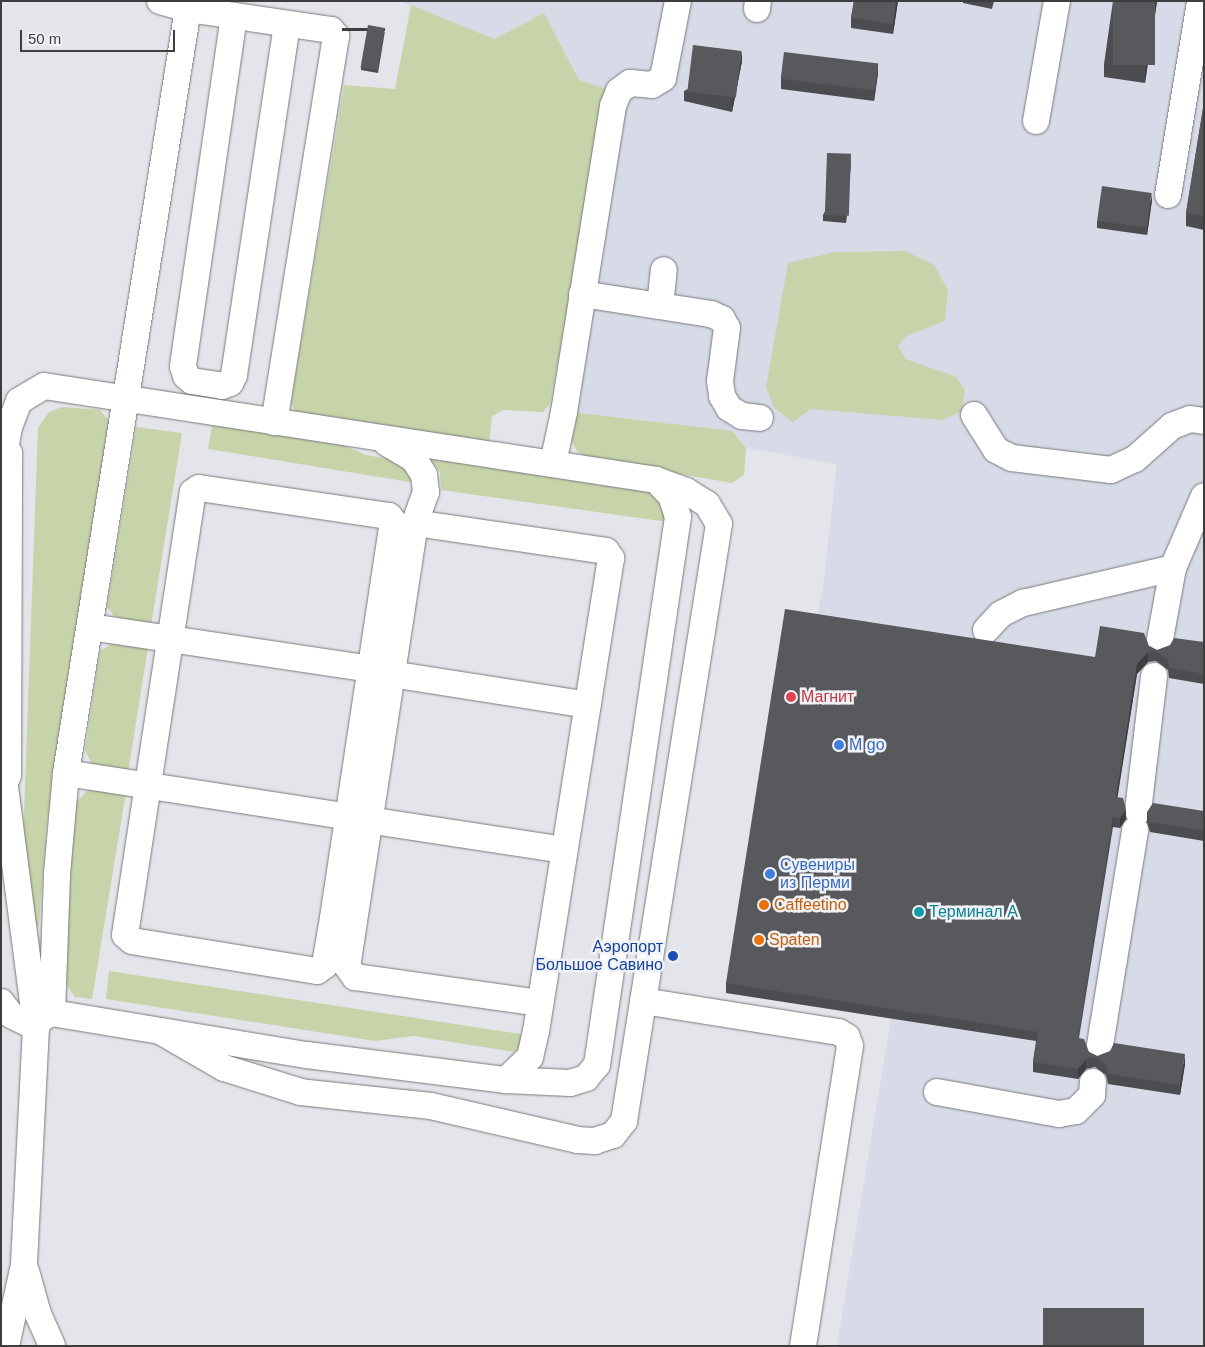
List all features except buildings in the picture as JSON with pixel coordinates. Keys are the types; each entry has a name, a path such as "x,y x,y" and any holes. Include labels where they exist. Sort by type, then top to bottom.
{"street":[{"path":"160,1 188,9 331,30 346,38 274,422"},
{"path":"553,463 564,412 613,106 619,91 630,83 652,85 663,78 678,1"},
{"path":"1036,121 1056,1"},
{"path":"1168,195 1200,1"},
{"path":"6,1346 24,1266 66,773 188,9"},
{"path":"234,16 183,366 186,376 192,381 222,386 230,383 234,375 287,24"},
{"path":"660,306 664,270"},
{"path":"582,294 711,314 722,319 727,328 720,381 722,396 729,408 742,416 760,418"},
{"path":"1,472 9,427 19,401 44,386 656,480 686,491 707,504 719,524 624,1121 613,1134 595,1141 430,1106 301,1092 224,1068 160,1031"},
{"path":"974,415 996,450 1012,458 1112,470 1135,460 1172,426 1190,419 1204,421"},
{"path":"8,804 9,427"},
{"path":"380,439 414,459 424,475 426,492 415,522 381,672 358,819 325,965 317,971 127,938 125,935 147,786 193,492 199,488 391,518 381,672"},
{"path":"1,1002 11,1015 160,1031 307,1055 506,1080 570,1083 586,1078 597,1065 678,518 671,496 656,480"},
{"path":"1159,645 1174,568 1204,496"},
{"path":"415,522 609,554 588,705 530,1057 506,1080"},
{"path":"986,630 1002,614 1023,603 1174,568"},
{"path":"90,627 588,705"},
{"path":"1099,1051 1137,820 1154,676"},
{"path":"1,756 44,1020"},
{"path":"66,773 564,850"},
{"path":"358,819 347,966 350,973 355,977 540,1003"},
{"path":"643,1001 839,1032 847,1037 850,1046 803,1346"},
{"path":"937,1092 1059,1114 1076,1111 1092,1095 1094,1082"},
{"path":"24,1266 38,1314 52,1346"}],"shaded area":[{"path":"400,1 1204,1 1204,1346 837,1346 891,1019 726,993 785,619 816,623 824,581 837,464 746,448 732,431 564,412 550,404 610,90 579,80 544,13 494,39"}],"green space":[{"path":"411,5 494,39 544,13 579,80 610,90 550,404 543,412 503,410 492,416 489,444 305,417 295,411 291,402 344,85 395,89"},
{"path":"905,251 934,265 948,290 945,321 907,336 898,346 906,359 956,377 965,390 962,411 943,420 811,409 793,422 774,408 766,387 788,263 835,252"},
{"path":"62,407 100,410 110,422 47,823 39,926 31,928 23,841 38,428 49,412"},
{"path":"571,412 732,431 746,448 744,475 732,483 586,458 577,451 568,434"},
{"path":"213,420 327,438 366,455 401,461 416,483 208,449"},
{"path":"136,427 182,433 151,626 118,621 107,607"},
{"path":"429,457 661,493 668,522 441,490 440,472"},
{"path":"115,642 148,647 128,773 94,768 85,750 100,651"},
{"path":"91,787 126,792 92,999 75,997 62,978 62,954 76,802"},
{"path":"109,971 527,1035 526,1043 514,1052 414,1036 375,1041 106,999"}],"place":[{"name":"Магнит","path":"791,697"},
{"name":"М go","path":"839,745"},
{"name":"Сувениры из Перми","path":"770,874"},
{"name":"Caffeetino","path":"764,905"},
{"name":"Терминал А","path":"919,912"},
{"name":"Spaten","path":"759,940"},
{"name":"Аэропорт Большое Савино","path":"673,956"}]}
